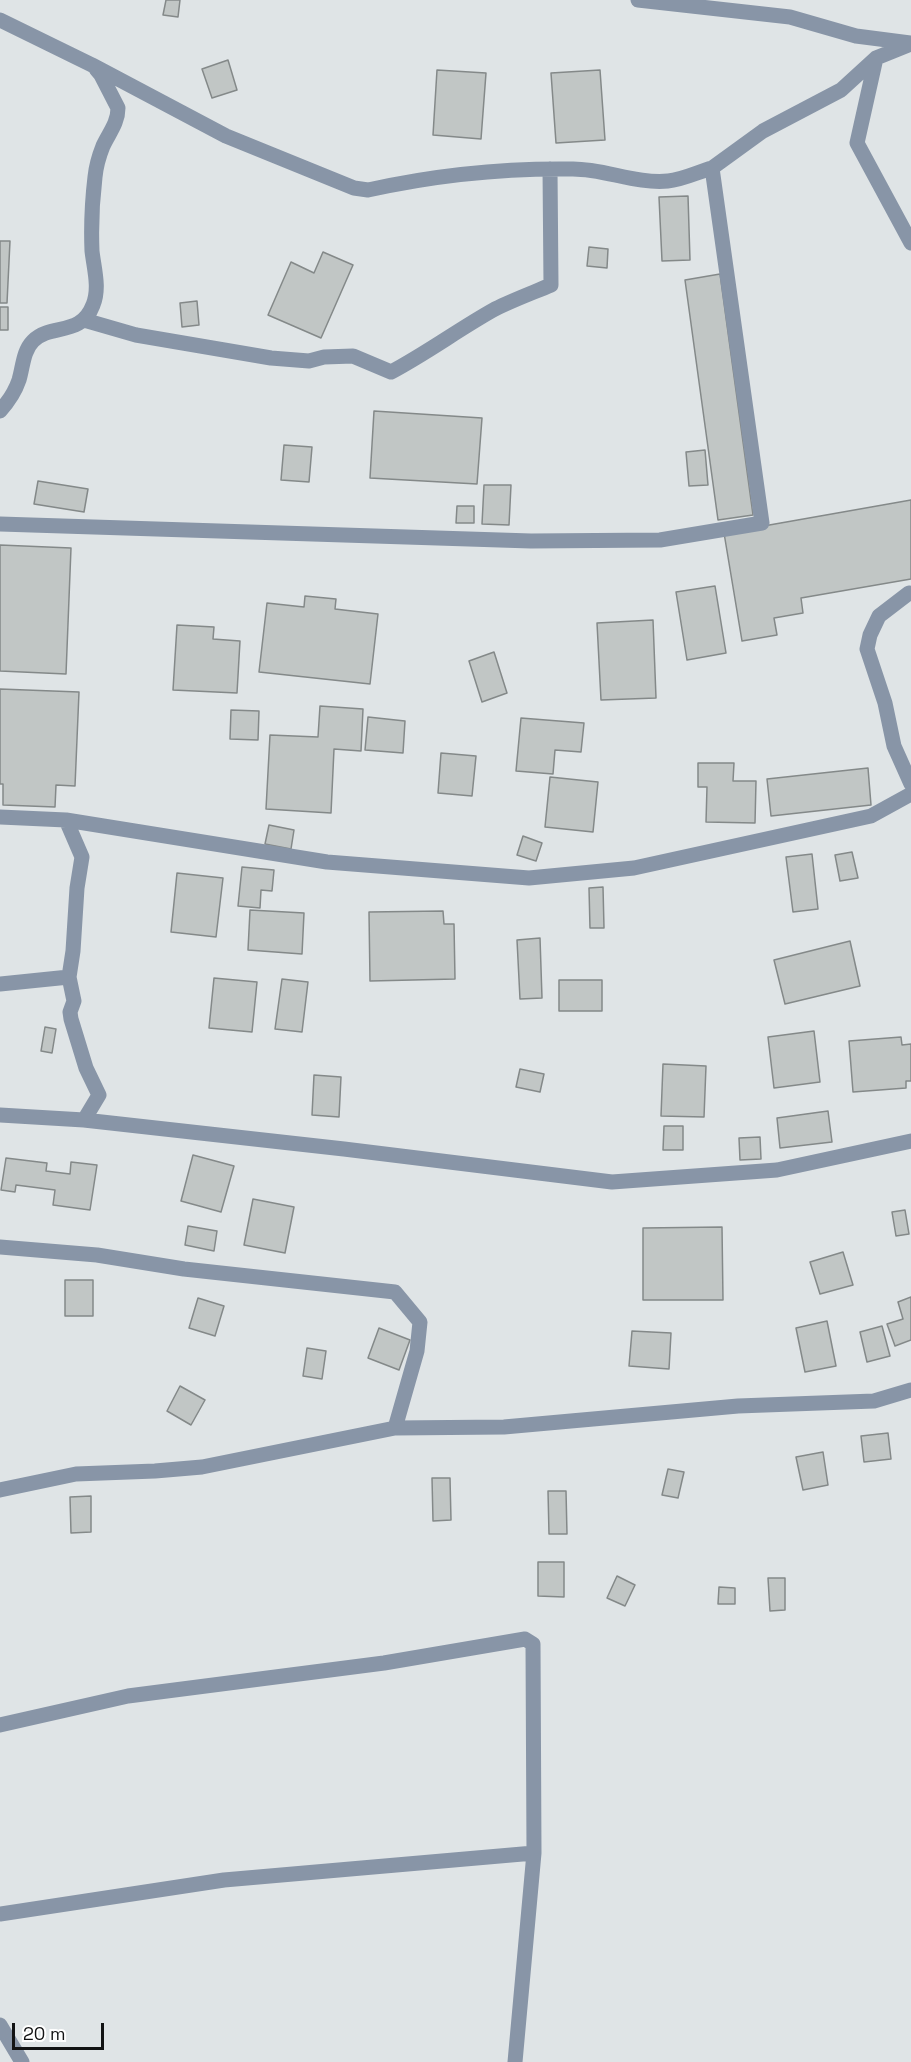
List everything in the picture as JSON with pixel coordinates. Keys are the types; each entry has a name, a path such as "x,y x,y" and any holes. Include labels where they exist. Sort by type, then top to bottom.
{"street":[{"path":"638,0 790,17 856,36 911,44"},
{"path":"0,20 92,65 226,136 354,188 368,190 467,173 575,168 604,171 640,180 669,181 712,168 763,131 841,90 876,58 911,44"},
{"path":"876,58 857,143 911,243"},
{"path":"0,411 10,400 19,380 26,352 33,340 47,333 69,329 84,320 93,306 97,290 92,250 92,204 95,174 103,148 118,114 118,108 101,75 92,65"},
{"path":"0,524 543,541 660,540 762,523 712,168"},
{"path":"84,320 135,335 271,358 309,361 324,357 353,356 391,372 498,308 551,285 550,169"},
{"path":"909,593 879,616 870,635 867,650 885,703 894,746 911,784"},
{"path":"0,817 66,820 327,862 529,878 634,868 871,816 911,794"},
{"path":"66,820 82,857 69,977 74,1000 70,1012 86,1068 99,1095 84,1120"},
{"path":"0,984 69,977"},
{"path":"0,1115 84,1120 356,1150 612,1182 777,1170 911,1141"},
{"path":"0,1247 97,1255 184,1269 395,1292 420,1322 417,1351 395,1428"},
{"path":"0,1490 76,1474 202,1467 395,1428 504,1427 738,1407 874,1401 911,1390"},
{"path":"0,1725 128,1696 384,1662 525,1639 533,1644 534,1853 514,2062"},
{"path":"0,1914 224,1880 534,1853"},
{"path":"0,2025 22,2062"}],"building":[{"path":"166,0 180,0 178,17 163,15"},
{"path":"228,60 237,90 212,98 202,69"},
{"path":"437,70 486,73 481,139 433,135"},
{"path":"600,70 605,140 556,143 551,73"},
{"path":"688,196 690,260 662,261 659,197"},
{"path":"0,241 10,241 7,303 0,303"},
{"path":"589,247 608,249 607,268 587,266"},
{"path":"323,252 353,265 321,338 268,315 291,262 314,273"},
{"path":"720,274 753,515 718,520 685,280"},
{"path":"197,301 199,325 182,327 180,303"},
{"path":"0,307 8,307 8,330 0,330"},
{"path":"374,411 482,418 477,484 370,478"},
{"path":"284,445 312,447 309,482 281,480"},
{"path":"705,450 708,485 689,486 686,452"},
{"path":"38,481 88,489 84,512 34,504"},
{"path":"484,485 511,485 509,525 482,524"},
{"path":"911,500 911,579 801,598 803,613 774,618 777,635 742,641 724,533"},
{"path":"457,506 474,506 474,523 456,523"},
{"path":"0,545 71,548 66,674 0,671"},
{"path":"715,586 726,653 687,660 676,592"},
{"path":"305,596 336,599 335,609 378,614 370,684 259,672 267,603 304,607"},
{"path":"653,620 656,698 601,700 597,623"},
{"path":"177,625 214,627 213,639 240,641 237,693 173,690"},
{"path":"494,652 507,693 482,702 469,661"},
{"path":"0,689 79,692 75,786 56,785 55,807 3,805 3,784 0,784"},
{"path":"320,706 363,709 361,751 334,749 331,813 266,809 270,735 318,737"},
{"path":"231,710 259,711 258,740 230,739"},
{"path":"368,717 405,721 403,753 365,750"},
{"path":"521,718 584,723 581,752 555,750 553,774 516,771"},
{"path":"441,753 476,756 472,796 438,793"},
{"path":"698,763 734,763 733,781 756,781 755,823 706,822 707,787 698,787"},
{"path":"868,768 871,805 771,816 767,779"},
{"path":"550,777 598,782 593,832 545,827"},
{"path":"269,825 294,830 291,849 265,844"},
{"path":"523,836 542,843 536,861 517,855"},
{"path":"852,852 858,878 840,881 835,855"},
{"path":"812,854 818,909 793,912 786,857"},
{"path":"242,867 274,870 272,891 261,890 260,908 238,906"},
{"path":"177,873 223,878 216,937 171,932"},
{"path":"603,887 604,928 590,928 589,888"},
{"path":"250,910 304,913 302,954 248,950"},
{"path":"443,911 444,924 454,924 455,979 370,981 369,912"},
{"path":"540,938 542,998 520,999 517,940"},
{"path":"850,941 860,986 785,1004 774,960"},
{"path":"214,978 257,982 252,1032 209,1028"},
{"path":"282,979 308,982 302,1032 275,1029"},
{"path":"559,980 602,980 602,1011 559,1011"},
{"path":"45,1027 56,1029 52,1053 41,1051"},
{"path":"814,1031 820,1082 774,1088 768,1037"},
{"path":"901,1037 902,1045 911,1044 911,1081 906,1081 906,1088 853,1092 849,1041"},
{"path":"663,1064 706,1066 704,1117 661,1116"},
{"path":"520,1069 544,1074 540,1092 516,1087"},
{"path":"314,1075 341,1077 339,1117 312,1115"},
{"path":"828,1111 832,1142 780,1148 777,1118"},
{"path":"664,1126 683,1126 683,1150 663,1150"},
{"path":"760,1137 761,1159 740,1160 739,1138"},
{"path":"193,1155 234,1166 221,1212 181,1201"},
{"path":"6,1158 47,1163 46,1171 70,1174 71,1162 97,1165 90,1210 53,1205 55,1190 16,1185 15,1192 1,1190"},
{"path":"253,1199 294,1207 285,1253 244,1245"},
{"path":"905,1210 909,1234 896,1236 892,1212"},
{"path":"188,1226 217,1231 214,1251 185,1245"},
{"path":"722,1227 723,1300 643,1300 643,1228"},
{"path":"843,1252 853,1285 820,1294 810,1262"},
{"path":"65,1280 93,1280 93,1316 65,1316"},
{"path":"911,1297 911,1340 895,1346 887,1324 903,1319 898,1302"},
{"path":"198,1298 224,1306 215,1336 189,1328"},
{"path":"827,1321 836,1366 805,1372 796,1328"},
{"path":"882,1326 890,1356 867,1362 860,1332"},
{"path":"379,1328 410,1340 399,1370 368,1358"},
{"path":"632,1331 671,1333 669,1369 629,1366"},
{"path":"307,1348 326,1351 322,1379 303,1376"},
{"path":"180,1386 205,1400 191,1425 167,1411"},
{"path":"888,1433 891,1459 864,1462 861,1436"},
{"path":"823,1452 828,1485 803,1490 796,1457"},
{"path":"668,1469 684,1472 678,1498 662,1495"},
{"path":"432,1478 450,1478 451,1520 433,1521"},
{"path":"548,1491 566,1491 567,1534 549,1534"},
{"path":"91,1496 91,1532 71,1533 70,1497"},
{"path":"538,1562 564,1562 564,1597 538,1596"},
{"path":"617,1576 635,1585 625,1606 607,1598"},
{"path":"768,1578 785,1578 785,1610 770,1611"},
{"path":"719,1587 735,1588 735,1604 718,1604"}]}
